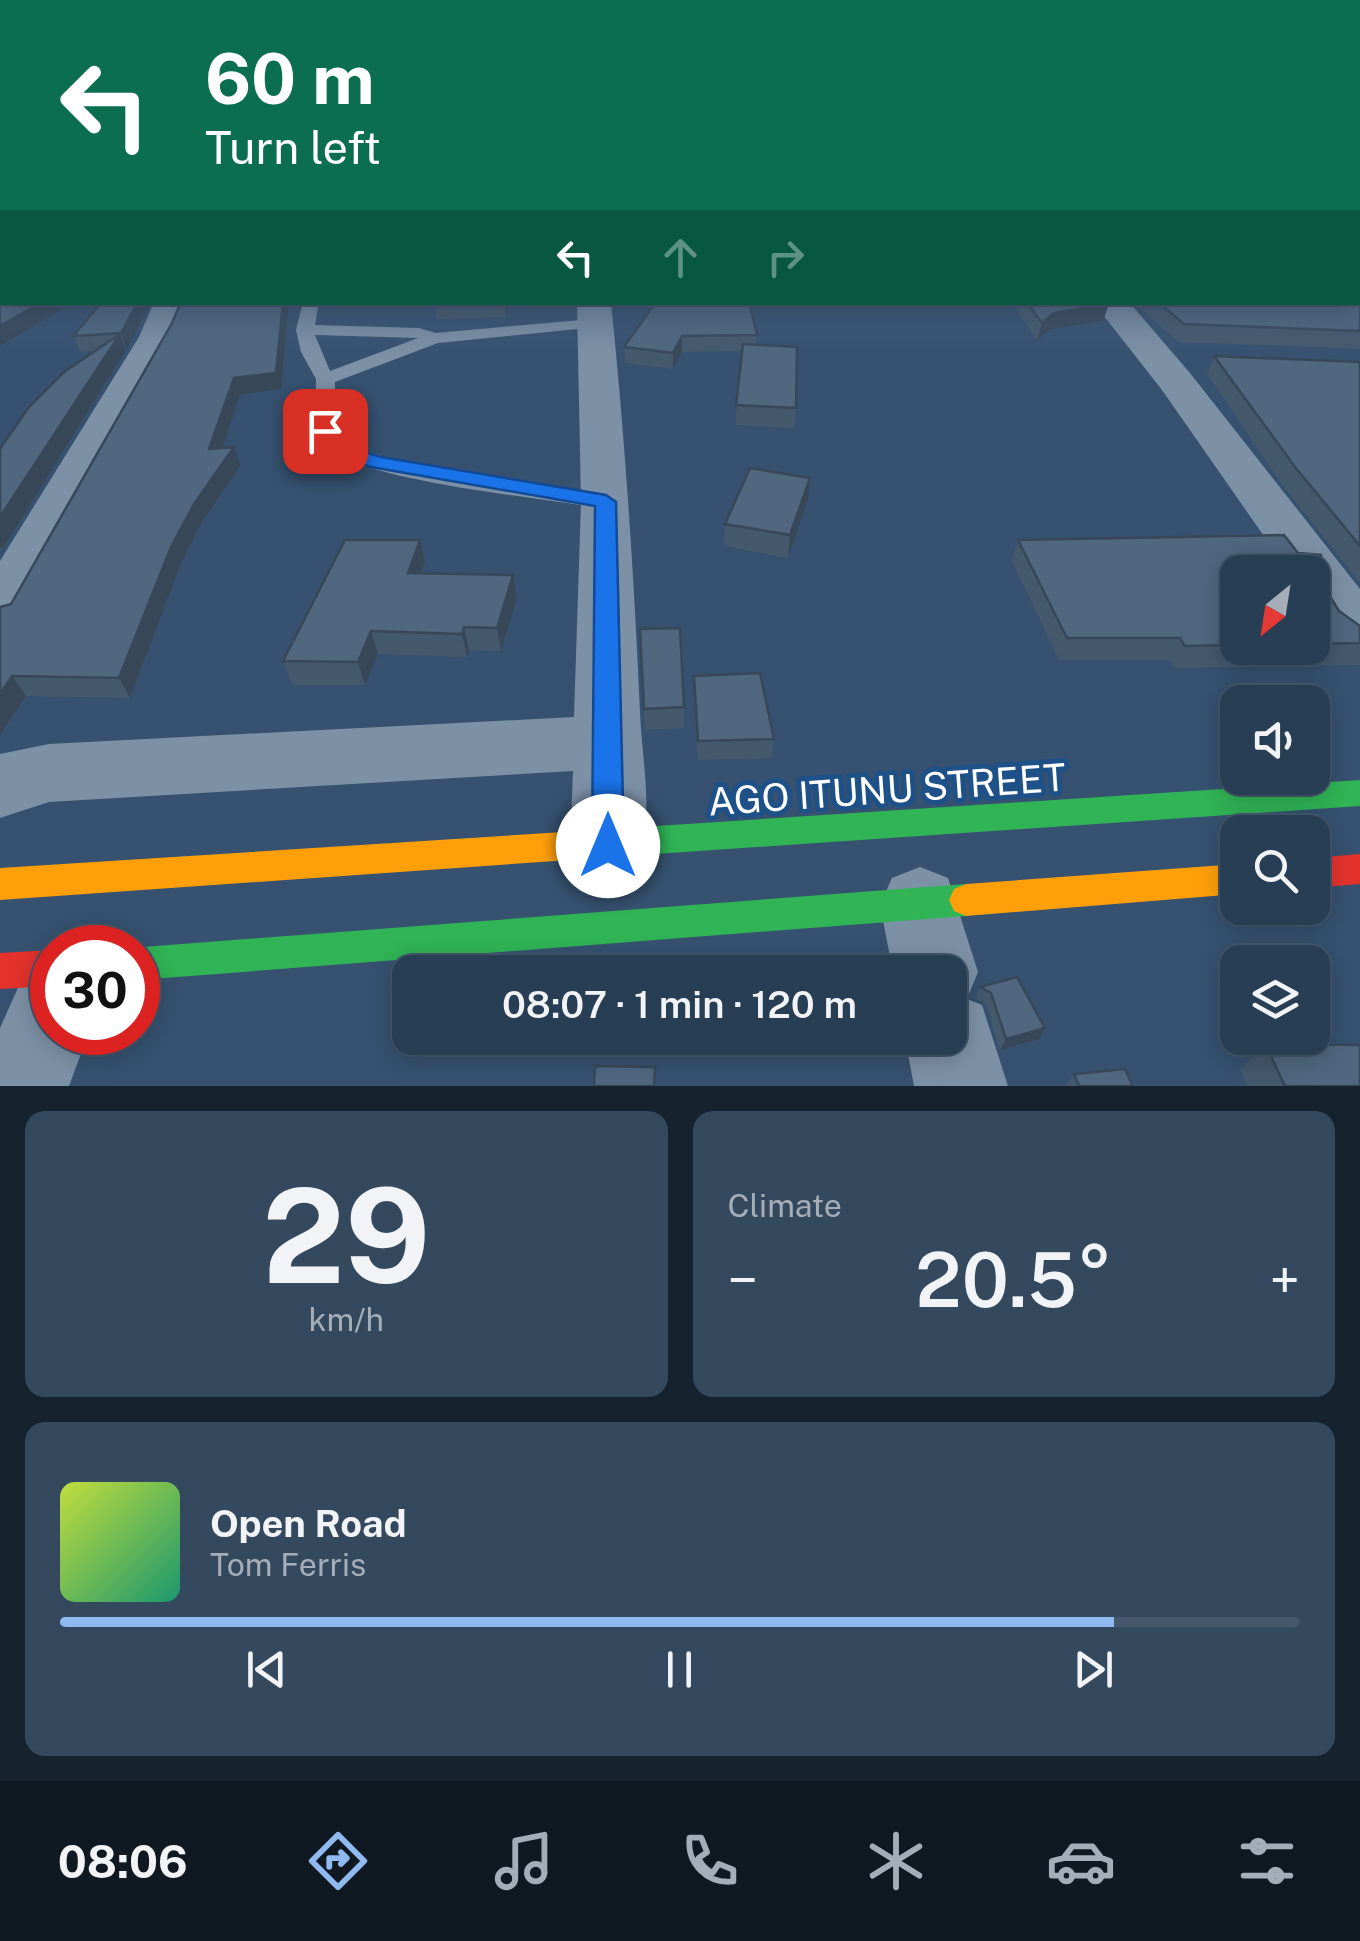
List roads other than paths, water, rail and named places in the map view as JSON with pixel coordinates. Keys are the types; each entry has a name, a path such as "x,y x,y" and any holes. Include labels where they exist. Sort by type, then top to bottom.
{"main road":[{"name":"AGO ITUNU STREET","path":"0,884 1360,793"},
{"path":"1330,872 1360,869"},
{"path":"160,961 928,939 1220,882"},
{"path":"0,971 30,969"}],"street":[{"path":"0,607 157,337 170,305"},
{"path":"1114,305 1177,357 1292,544 1360,630"},
{"path":"596,312 606,502 608,846"},
{"path":"0,788 8,781 49,773 608,742"},
{"path":"22,1086 35,1055"},
{"path":"954,1055 961,1086"}],"lane":[{"path":"310,305 305,330 307,355 326,380 325,431 338,450 378,463 606,502"},
{"path":"326,380 434,338 596,312"},
{"path":"305,330 418,333 434,338"}]}
